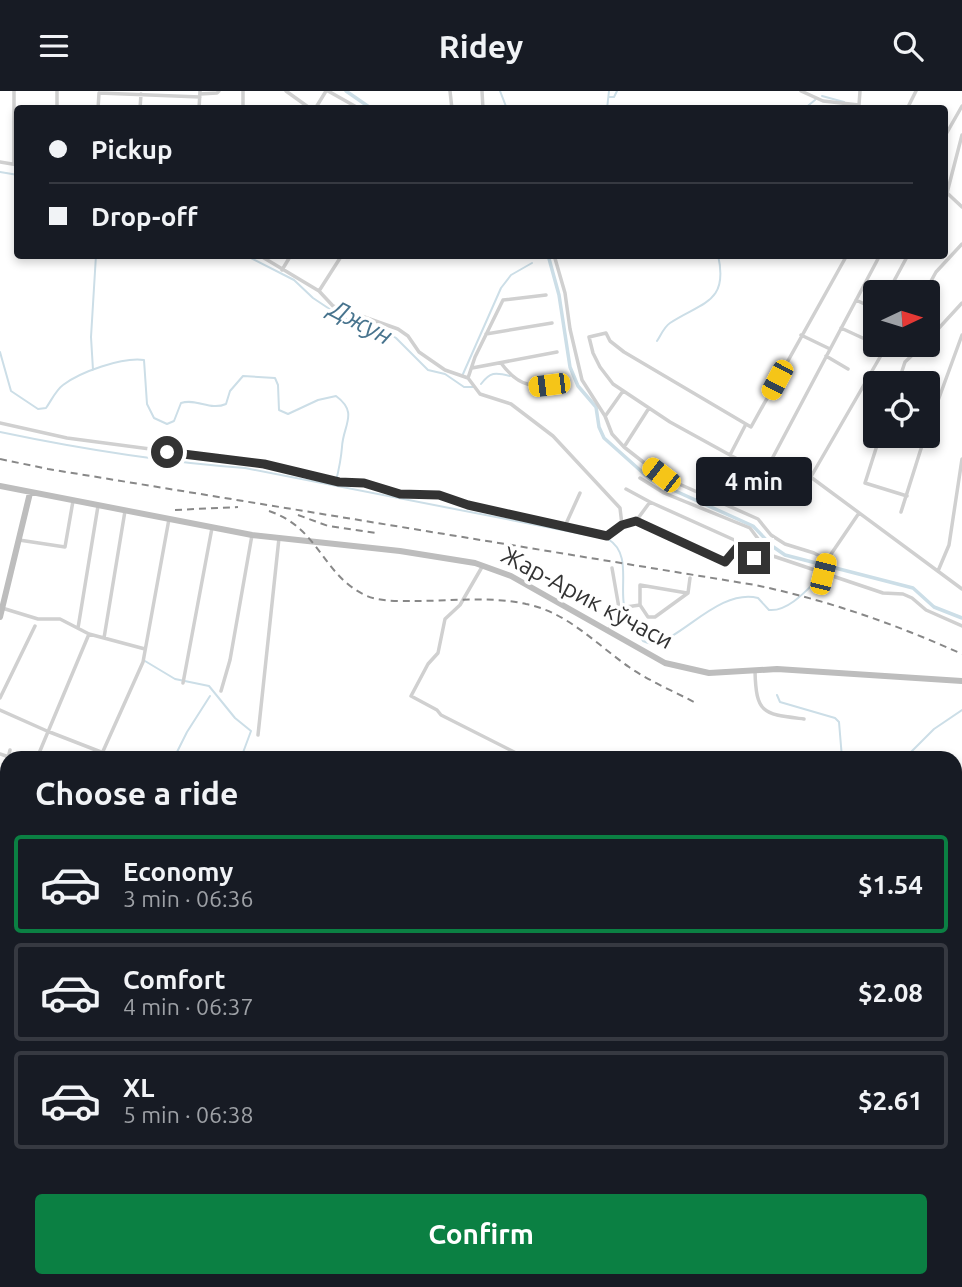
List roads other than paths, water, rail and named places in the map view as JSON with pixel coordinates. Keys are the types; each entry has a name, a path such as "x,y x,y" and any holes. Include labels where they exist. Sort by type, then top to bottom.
{"main road":[{"name":"Жар-Арик кўчаси","path":"0,486 252,535 412,553 483,565 511,576 665,663 691,670 718,673 755,669 962,681"},
{"path":"0,617 30,493"}],"street":[{"path":"99,92 200,94 219,91"},
{"path":"286,91 307,105"},
{"path":"316,105 327,91 353,105"},
{"path":"801,91 824,101 848,105"},
{"path":"140,105 141,94"},
{"path":"948,131 962,106"},
{"path":"948,185 962,135"},
{"path":"948,194 962,207"},
{"path":"932,280 962,244"},
{"path":"265,259 319,291 333,306 398,329 408,336 419,352 445,370 468,378 480,394 511,404 553,436 620,508 622,525"},
{"path":"282,270 289,259"},
{"path":"319,291 339,259"},
{"path":"555,259 565,293 582,380 605,416 612,434 624,447 661,475 758,519 771,535 785,544 827,560"},
{"path":"845,259 753,426 747,425 624,352 610,341 606,333 590,337 593,353 613,384 623,391 801,494 880,357"},
{"path":"764,474 878,259"},
{"path":"894,280 906,259"},
{"path":"468,378 503,300 546,295"},
{"path":"856,300 863,303"},
{"path":"940,327 962,303"},
{"path":"486,334 552,323"},
{"path":"841,328 863,338"},
{"path":"801,335 830,349"},
{"path":"940,395 962,335"},
{"path":"472,368 557,352"},
{"path":"826,356 848,369"},
{"path":"501,363 510,375 532,386 563,383"},
{"path":"605,416 623,391"},
{"path":"624,447 649,408"},
{"path":"0,423 67,438 264,464 336,481 364,483 400,494 439,495 468,505 607,536 622,525 636,521 650,502"},
{"path":"730,455 747,425"},
{"path":"876,448 865,483 907,496"},
{"path":"901,513 921,448"},
{"path":"938,571 949,545 962,459"},
{"path":"640,478 664,493 750,529 770,555 883,593 903,594 926,610 962,626"},
{"path":"812,478 962,589"},
{"path":"626,489 741,543 754,558 766,549"},
{"path":"565,526 580,493"},
{"path":"17,540 65,547 73,501"},
{"path":"78,628 98,506"},
{"path":"104,638 125,511"},
{"path":"823,574 827,560 859,513"},
{"path":"103,751 143,662 169,519"},
{"path":"636,521 725,562 741,543"},
{"path":"183,683 212,528"},
{"path":"221,691 230,660 252,535"},
{"path":"258,735 279,538"},
{"path":"816,571 820,556"},
{"path":"483,565 460,605 445,619 438,653 428,664 411,696 441,715 512,751"},
{"path":"607,631 619,608 612,568"},
{"path":"688,593 640,585 640,605 648,617 655,617 688,593 690,578"},
{"path":"619,608 640,605"},
{"path":"2,608 38,619 60,618 89,634 145,649"},
{"path":"0,698 35,626"},
{"path":"40,751 89,634"},
{"path":"755,669 758,703 765,711 774,715 804,719"},
{"path":"0,710 92,751"}],"waterway":[{"path":"346,91 366,105"},
{"path":"500,91 505,105"},
{"path":"607,105 609,91"},
{"path":"609,97 614,97 617,91"},
{"path":"822,96 844,102"},
{"path":"809,105 815,100"},
{"name":"Джун","path":"0,172 14,174"},
{"path":"93,370 91,337 96,259"},
{"name":"Джун","path":"253,259 294,280 313,298 343,318 380,328 396,338 428,370 445,374 464,387 474,387"},
{"path":"549,259 559,295 570,367 578,386 596,407 604,438 651,480 753,526 785,555 913,588 934,607 962,618"},
{"path":"657,341 668,325 702,305 716,292 720,283 718,259"},
{"path":"463,374 501,288 511,275 532,263"},
{"path":"0,352 11,391 38,409 46,408 60,387 70,380 113,363 135,360 144,360 147,404 154,418 167,424 174,421 181,403 214,406 226,404 230,391 243,376 275,378 278,385 279,410 288,414 318,400 336,396 343,402 348,414 336,481"},
{"name":"Джун","path":"481,384 493,374 510,376"},
{"path":"0,432 122,454 245,468 608,539 620,552 622,560 624,605"},
{"path":"625,612 643,641 657,644 719,605 732,600 758,598 769,610 783,608 820,577"},
{"path":"145,661 175,679 209,686 235,718 251,731 244,751"},
{"path":"777,695 780,702 835,718 839,722 841,751"},
{"path":"178,751 210,696"},
{"path":"912,751 934,729 962,710"}],"railway":[{"path":"0,459 755,585 860,614 962,654"},
{"path":"175,510 238,507"},
{"path":"269,511 300,529 340,577 367,596 396,601 498,600 541,608 568,621 637,672 694,702"},
{"path":"298,515 328,526 376,533"}]}
